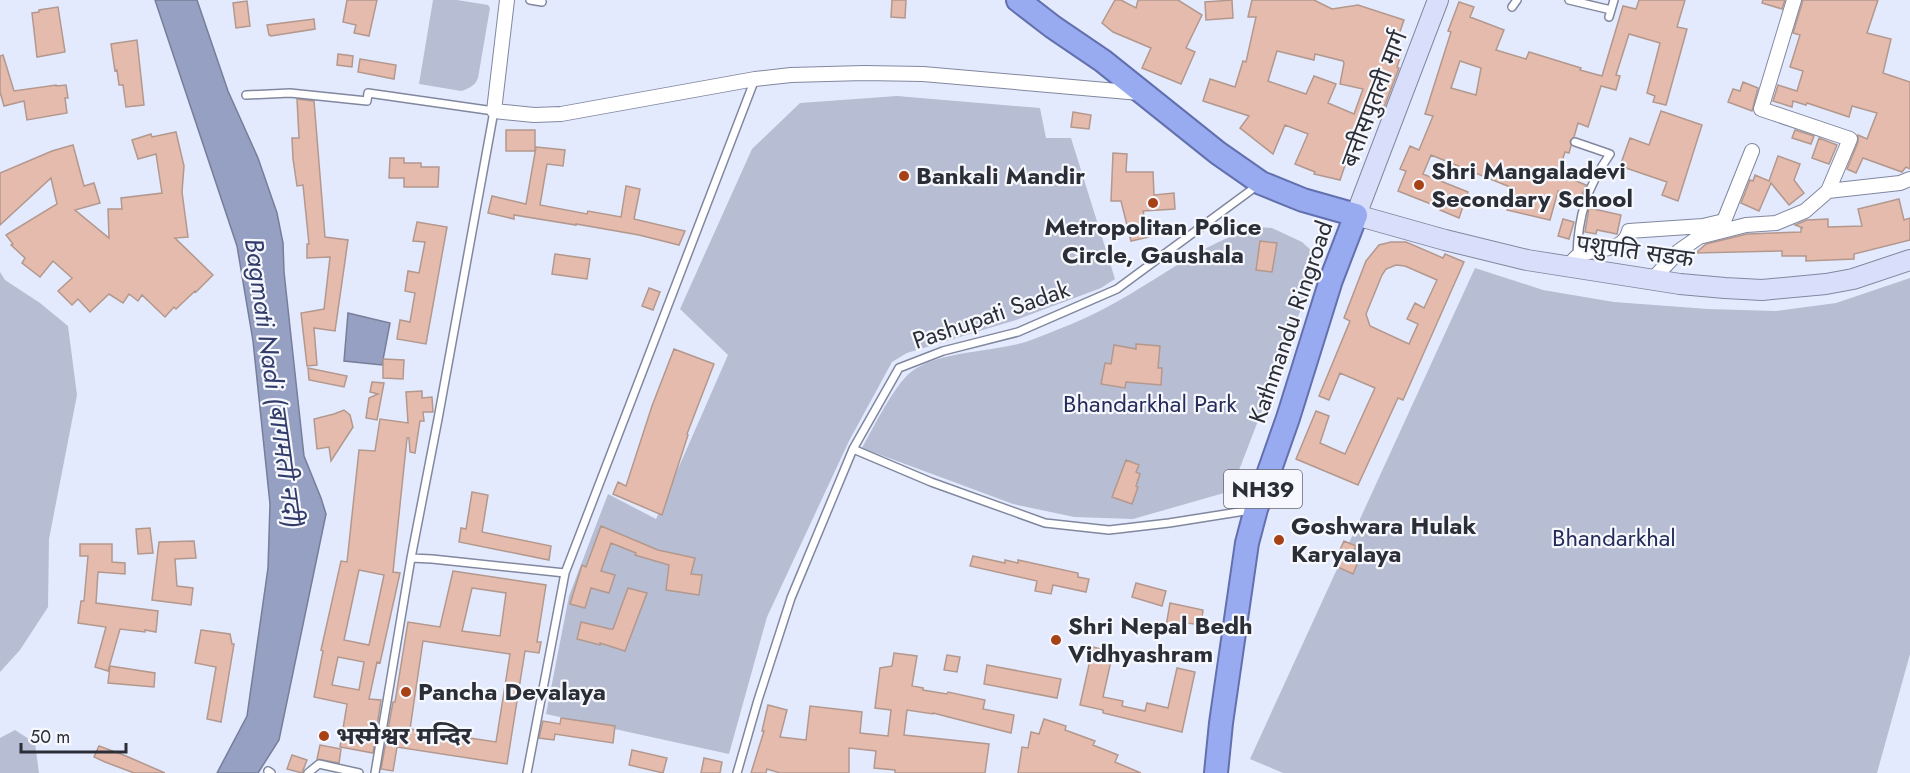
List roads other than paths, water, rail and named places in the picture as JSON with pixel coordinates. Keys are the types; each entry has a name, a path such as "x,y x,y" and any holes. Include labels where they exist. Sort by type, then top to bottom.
{"highway":[{"name":"Kathmandu Ringroad","path":"1030,3 1218,153 1260,183 1303,200 1356,215 1331,280 1247,543 1216,773"}],"main road":[{"name":"बत्तीसपुतली मार्ग","path":"1356,215 1438,0"},
{"name":"पशुपति सडक","path":"1356,215 1527,260 1572,261 1652,279 1725,288 1762,290 1797,288 1853,279 1910,260"}],"street":[{"path":"507,0 494,111 534,115 561,114 755,79 791,75 923,74 1145,93"},
{"path":"1652,279 1680,251 1699,237 1746,225 1776,223 1805,211 1828,191 1850,139 1761,109 1794,0"},
{"path":"1572,261 1620,245 1629,235 1629,231 1703,226 1724,221 1752,151"},
{"path":"1828,191 1900,183 1910,179"}],"lane":[{"path":"531,0 542,2"},
{"path":"1512,7 1517,0"},
{"path":"1569,0 1610,14 1614,0"},
{"path":"527,773 565,573 755,79"},
{"path":"246,95 290,93 367,102 368,93 494,111 411,558 375,773"},
{"path":"1572,261 1585,201 1599,170 1610,154 1575,142"},
{"name":"Pashupati Sadak","path":"737,773 780,628 853,449 899,368 943,351 1018,332 1117,289 1260,183"},
{"path":"853,449 931,482 1045,523 1109,530 1169,524 1256,509"},
{"path":"411,558 565,573"},
{"path":"308,773 319,764 359,773"}],"water":[{"name":"Bagmati Nadi (बागमती नदी)","path":"155,0 197,0 228,91 258,158 277,213 283,243 284,272 304,456 326,514 279,740 258,773 217,773 247,716 268,568 270,504 253,341 237,246"},
{"path":"348,313 390,323 382,365 344,361"}],"place":[{"name":"Bankali Mandir","path":"904,176"},
{"name":"Shri Mangaladevi Secondary School","path":"1419,185"},
{"name":"Metropolitan Police Circle, Gaushala","path":"1153,203"},
{"name":"Goshwara Hulak Karyalaya","path":"1279,540"},
{"name":"Shri Nepal Bedh Vidhyashram","path":"1056,640"},
{"name":"Pancha Devalaya","path":"406,692"},
{"name":"भस्मेश्वर मन्दिर","path":"324,736"}],"park label":[{"name":"Bhandarkhal Park","path":"1150,404"},
{"name":"Bhandarkhal","path":"1614,538"}]}
